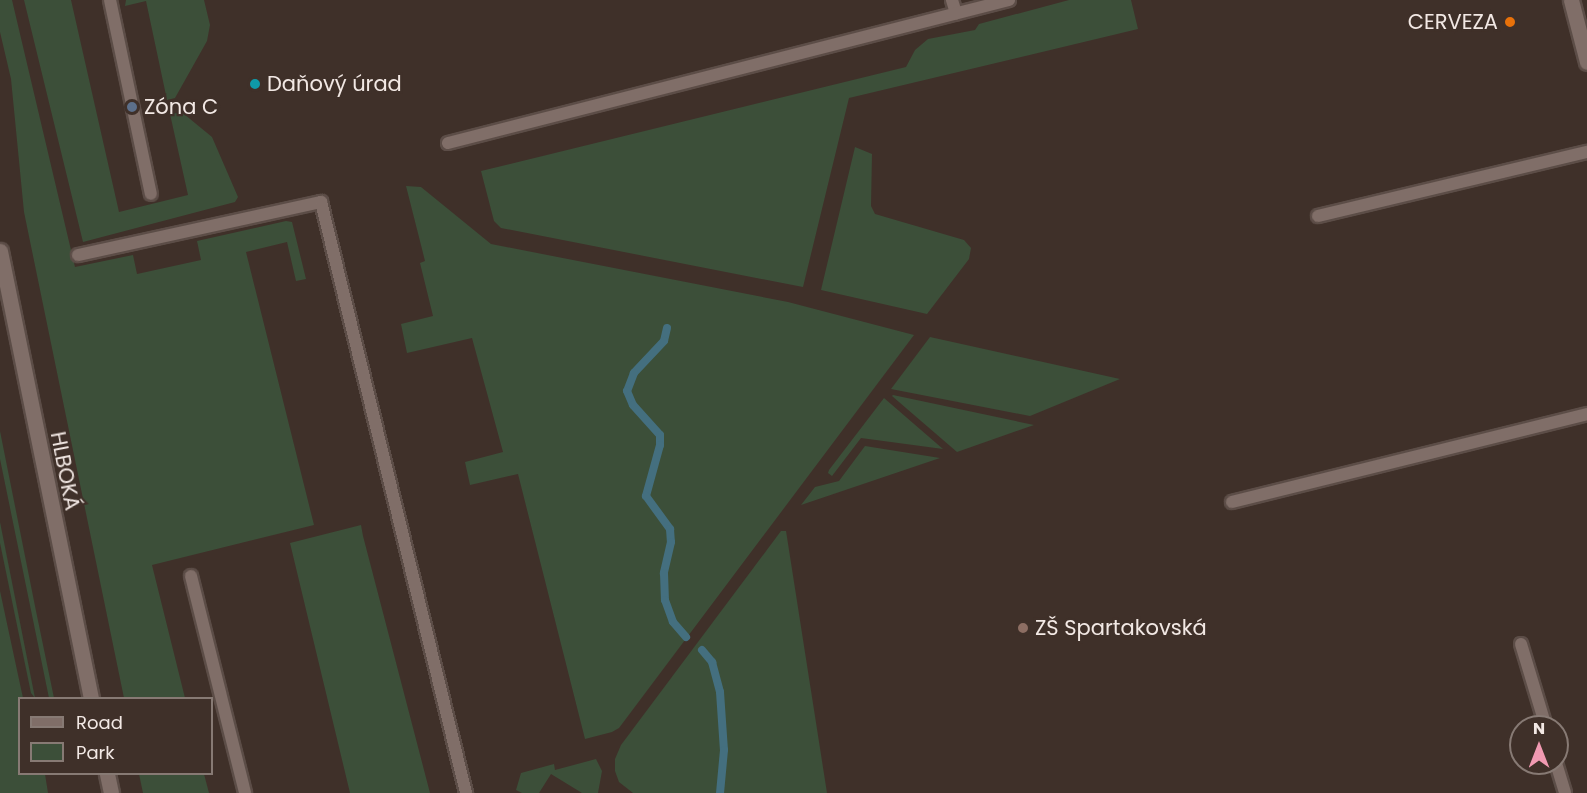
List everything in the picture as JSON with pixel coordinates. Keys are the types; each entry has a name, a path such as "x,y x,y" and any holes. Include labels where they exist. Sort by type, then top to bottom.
{"street":[{"path":"1571,0 1587,62"},
{"name":"HLBOKÁ","path":"0,251 91,697"},
{"path":"106,775 111,793"}],"lane":[{"path":"110,0 151,194"},
{"path":"952,0 956,13"},
{"path":"448,143 1009,0"},
{"path":"1318,216 1587,152"},
{"path":"78,255 321,202 466,793"},
{"path":"1232,502 1587,414"},
{"path":"191,576 244,793"},
{"path":"1521,644 1542,715"},
{"path":"1560,775 1565,793"}],"green space":[{"path":"0,0 12,0 75,267 133,255 137,274 201,260 197,241 286,221 292,222 306,279 296,281 287,242 246,252 314,525 152,565 185,697 124,697 24,212 11,79 0,32"},
{"path":"24,0 71,0 119,212 188,195 170,114 177,113 184,114 212,137 238,197 235,202 83,242"},
{"path":"126,0 204,0 210,25 207,41 175,98 167,100 146,1 125,6"},
{"path":"1069,0 1131,0 1138,29 849,98 803,287 501,228 494,221 481,171 906,67 915,50 928,39 975,30 979,24"},
{"path":"855,147 872,154 871,206 875,214 964,240 971,248 969,259 927,314 821,290"},
{"path":"406,186 421,187 491,244 788,302 914,335 619,728 612,732 585,739 518,474 470,485 465,462 503,452 472,338 407,353 401,324 433,316 420,263 425,261"},
{"path":"930,337 1120,379 1030,416 891,389"},
{"path":"893,395 1034,425 957,452"},
{"path":"884,398 943,449 861,438 832,476 828,473 829,470"},
{"path":"0,431 54,697 49,697 0,459"},
{"path":"865,446 940,458 801,505 815,487 839,481"},
{"path":"0,522 35,697 31,693 0,543"},
{"path":"361,525 430,793 350,793 290,543"},
{"path":"781,531 786,531 827,793 633,793 619,782 615,771 615,759 621,745"},
{"path":"0,591 23,697 18,697 18,775 45,775 48,793 0,793"},
{"path":"596,759 602,771 598,793 582,793 551,774 539,793 522,793 516,790 521,773 554,764 555,770"},
{"path":"139,775 204,775 209,793 143,793"}],"waterway":[{"path":"667,328 664,341 634,373 627,391 633,405 660,435 660,445 646,496 670,529 671,542 664,573 665,600 673,622 686,637"},
{"path":"702,650 712,662 720,692 724,750 720,793"}],"place":[{"name":"CERVEZA","path":"1510,22"},
{"name":"Daňový úrad","path":"255,84"},
{"name":"Zóna C","path":"132,107"},
{"name":"ZŠ Spartakovská","path":"1023,628"}]}
